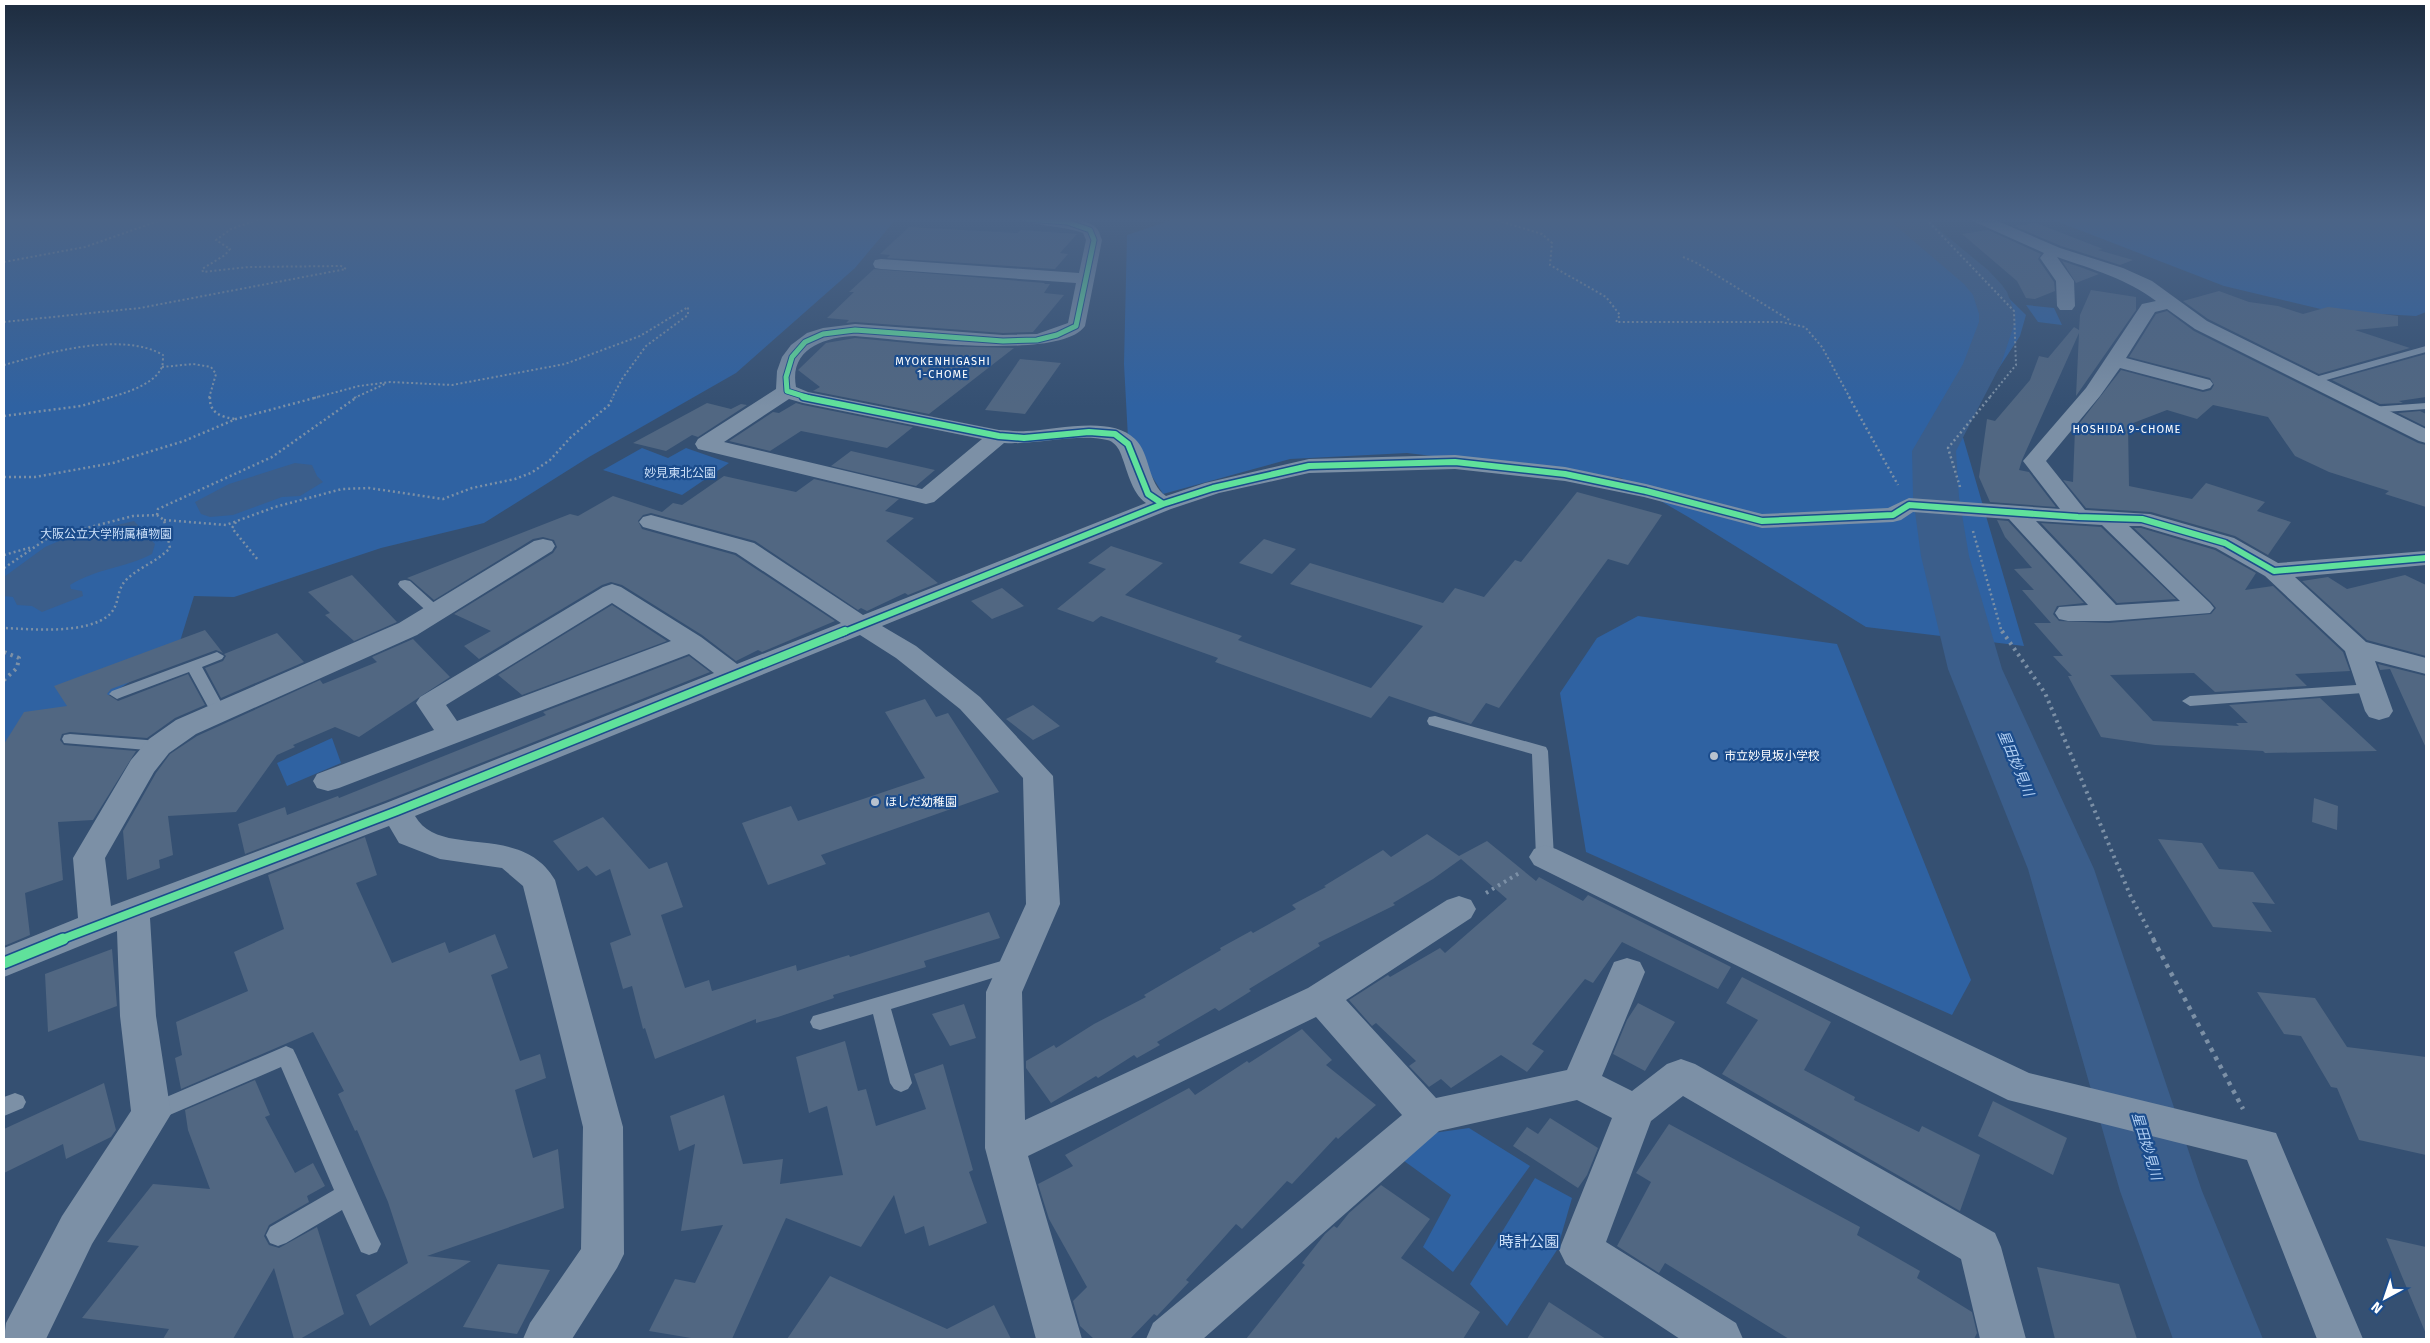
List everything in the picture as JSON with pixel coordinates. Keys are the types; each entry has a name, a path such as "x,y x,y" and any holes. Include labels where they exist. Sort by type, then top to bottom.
{"street":[{"path":"787,391 784,382 791,357 802,344 816,335 834,330 855,330 1003,341 1037,340 1076,326 1084,282"},
{"path":"2065,282 2066,306"},
{"path":"2139,282 2201,325 2426,437"},
{"path":"2078,517 2034,461 2093,392 2120,354 2148,308 2169,303"},
{"path":"2120,354 2190,362"},
{"path":"2120,354 2203,384"},
{"path":"787,391 803,397 999,436 1024,438 1088,432 1115,434 1128,444 1148,494 1163,504"},
{"path":"787,391 706,444 926,497 999,436"},
{"path":"4,963 96,925 397,811 1163,504 1212,488 1308,466 1455,462 1564,474 1646,491 1762,521 1893,515 1909,506 2078,517 2142,519 2225,543 2274,571 2356,648 2375,700"},
{"path":"2016,513 2109,613"},
{"path":"2068,613 2109,613 2201,608 2108,518"},
{"path":"651,522 745,548 861,625 906,652 970,703 1038,776 1043,904 1004,992 1005,1148 1059,1339"},
{"path":"96,925 89,858 142,767 159,746 186,727 408,629 544,546"},
{"path":"2274,571 2426,558"},
{"path":"451,734 430,703 612,592 692,643 735,676"},
{"path":"328,781 692,643"},
{"path":"2356,648 2426,666"},
{"path":"397,811 410,835 440,848 512,858 538,880 603,1127 602,1254 546,1339"},
{"path":"1545,857 2022,1088 2262,1146 2340,1339"},
{"path":"1005,1148 1321,998 1459,909"},
{"path":"22,1339 78,1230 151,1114 138,1016 133,912"},
{"path":"1580,1083 1628,972"},
{"path":"1321,998 1428,1117"},
{"path":"1720,1339 1581,1250 1635,1111 1681,1074 1980,1247 2002,1339"},
{"path":"1169,1339 1428,1117 1580,1083 1635,1111"}],"lane":[{"path":"2312,381 2426,349"},
{"path":"2371,410 2426,406"},
{"path":"405,584 437,613"},
{"path":"117,694 217,656"},
{"path":"193,665 219,713"},
{"path":"2190,702 2375,700"},
{"path":"1435,721 1540,751 1545,857"},
{"path":"70,739 159,746"},
{"path":"820,1022 1017,963"},
{"path":"880,1004 901,1083"},
{"path":"151,1114 286,1055 369,1244"},
{"path":"278,1235 347,1195"}],"path":[{"path":"4,322 140,308 287,282"},
{"path":"1578,282 1606,297 1620,315 1616,322 1794,323"},
{"path":"1727,282 1794,323 1805,327 1822,347 1909,506"},
{"path":"1986,282 2014,311 2016,364 1948,448 2002,633 2045,693 2131,897 2262,1146"},
{"path":"4,477 35,477 114,463 184,442 236,419 358,386 390,382 452,385 566,364 640,336 688,307 688,315 680,324 646,346 622,379 609,405 571,437 550,460 532,473 516,479 472,488 443,499 369,488 342,489 275,507 226,525 164,520 158,515 133,516 48,538 4,568"},
{"path":"4,365 48,353 89,346 145,345 157,348 164,355 162,367 148,382 103,402 4,416"},
{"path":"162,367 193,364 211,367 216,374 208,397 210,408 221,418 236,419"},
{"path":"158,515 158,509 272,457 352,399 390,382"},
{"path":"4,628 80,627 105,618 117,605 121,587 165,555 170,548 164,520"},
{"path":"237,522 232,528 258,560"},
{"path":"4,555 36,546"},
{"path":"4,652 19,658 17,668 4,680"},
{"path":"1459,909 1545,857"}],"green space":[{"name":"大阪公立大学附属植物園","path":"4,282 840,282 736,373 589,457 484,523 381,548 234,597 194,596 177,651 30,747 4,829"},
{"path":"1126,282 1992,282 2026,315 2020,336 1960,427 2024,646 1866,627 1690,518 1621,478 1407,453 1290,459 1163,494 1128,438 1124,364"},
{"path":"2213,282 2426,282 2426,312 2416,316 2329,311"},
{"path":"2026,305 2054,308 2062,325 2038,322"},
{"name":"妙見東北公園","path":"642,448 668,458 686,448 729,463 682,495 603,470"},
{"path":"1638,616 1837,644 1971,980 1952,1015 1586,852 1560,693 1597,638"},
{"path":"332,738 341,763 287,786 277,763"},
{"path":"1469,1128 1530,1166 1453,1272 1423,1247 1451,1195 1400,1158 1426,1134"},
{"name":"時計公園","path":"1535,1178 1572,1198 1557,1250 1507,1326 1470,1284"}],"shaded area":[{"path":"295,463 312,465 317,476 323,482 300,496 282,497 233,515 210,517 201,514 195,502 229,484"},
{"path":"134,521 155,544 152,554 142,559 90,575 70,585 71,589 82,591 83,596 42,612 32,606 17,605 13,597 4,596 4,577 45,547 71,536"}],"building":[{"path":"860,282 1029,282 1050,284 1044,293 1064,295 1033,332 1003,333 855,322 846,323 849,320 827,318 854,292 849,292"},
{"path":"2017,282 2054,282 2055,291 2035,299 2026,298"},
{"path":"2091,290 2136,297 2136,310 2076,396 2079,333 2022,460 2019,470 2029,472 2056,507 1990,502 1979,477 1987,419 1995,421 2030,380 2039,356 2048,358 2074,327 2079,330 2080,315"},
{"path":"2219,291 2249,302 2278,306 2303,314 2328,307 2398,316 2398,326 2355,330 2410,348 2319,374 2208,319 2183,301"},
{"path":"2167,311 2194,331 2418,443 2426,445 2426,507 2385,494 2389,491 2329,472 2295,456 2268,417 2213,405 2197,419 2167,410 2128,425 2129,486 2192,499 2206,483 2265,502 2257,511 2291,522 2268,555 2235,536 2151,512 2086,508 2063,480 2073,482 2075,429 2121,370 2203,392 2211,390 2214,385 2210,378 2129,357 2156,314"},
{"path":"855,338 940,346 1014,348 929,414 813,391 820,387 798,370 826,343"},
{"path":"2426,354 2426,397 2399,401 2403,403 2380,404 2332,380"},
{"path":"1020,359 1061,363 1025,414 985,410"},
{"path":"707,403 731,409 741,404 747,405 698,437 692,435 666,451 633,443"},
{"path":"796,403 913,427 887,448 801,431 770,451 729,441 773,412 779,413"},
{"path":"2420,411 2426,414 2426,427 2398,413"},
{"path":"851,451 935,470 916,486 831,466"},
{"path":"724,476 796,492 814,479 899,499 885,511 914,518 886,541 938,583 908,595 905,593 867,611 861,608 858,610 755,541 651,513 643,515 638,521 642,529 735,555 835,621 762,652 758,650 736,661 702,635 622,585 611,582 602,585 479,659 464,646 491,631 454,614 553,553 557,547 554,540 543,537 533,539 434,600 407,578 570,514 578,516 613,496 662,512 673,503 682,505"},
{"path":"1577,492 1662,515 1628,565 1608,559 1499,708 1486,703 1471,724 1389,696 1371,718 1215,662 1218,658 1101,616 1093,622 1057,609 1106,569 1088,563 1111,546 1163,563 1125,595 1242,636 1238,640 1371,688 1423,626 1290,584 1310,563 1443,603 1455,588 1484,597 1515,560 1521,562"},
{"path":"1997,520 2008,521 2084,603 2057,606 2053,614 2059,621 2109,623 2211,614 2216,608 2134,528 2141,528 2215,550 2256,573 2245,590 2273,586 2343,652 2350,671 2295,674 2307,686 2215,692 2194,673 2110,675 2153,721 2239,726 2236,723 2248,723 2229,705 2320,698 2377,751 2265,753 2263,751 2155,745 2101,737 2068,676 2072,676 2053,656 2063,656 2034,623 2051,623 2022,590 2034,590 2014,569 2032,568 2005,537"},
{"path":"2041,523 2101,527 2176,599 2117,603"},
{"path":"1264,539 1296,549 1272,574 1239,563"},
{"path":"352,575 397,622 354,641 325,615 330,613 308,592"},
{"path":"2405,575 2426,585 2426,656 2367,640 2302,581 2328,577 2347,589"},
{"path":"1002,588 1024,606 992,619 971,601"},
{"path":"612,605 667,641 522,695 498,675"},
{"path":"205,630 223,653 216,650 111,689 107,694 118,701 188,674 205,705 175,718 147,738 70,732 62,734 60,740 64,745 136,751 93,820 58,822 63,880 25,893 30,935 4,946 4,744 24,712 67,706 54,686"},
{"path":"277,633 304,662 221,698 205,668 223,661 226,656 224,654"},
{"path":"413,639 450,677 359,737 335,727 293,745 295,747 277,755 236,812 168,816 173,855 159,860 160,868 127,880 123,831 156,773 170,754 197,736 320,680 323,684 377,662 372,657"},
{"path":"689,656 710,672 385,801 245,854 238,824 285,807 287,815 338,796 339,798 546,715 543,712"},
{"path":"2378,664 2426,676 2426,748 2390,669 2380,670"},
{"path":"925,699 936,717 948,713 999,792 821,855 826,864 768,885 742,823 791,806 798,821 925,778 885,712"},
{"path":"1033,705 1060,726 1033,740 1006,719"},
{"path":"2314,798 2338,806 2337,830 2312,822"},
{"path":"603,817 649,869 667,862 683,907 661,915 685,988 709,980 712,991 796,965 797,971 849,955 850,957 989,912 1000,938 924,961 926,967 833,995 834,998 778,1017 756,1023 756,1019 655,1059 645,1028 643,1029 632,986 623,989 610,943 631,935 610,869 596,876 587,866 578,871 553,841"},
{"path":"1427,834 1459,856 1487,841 1536,881 1539,877 1583,901 1588,895 1731,967 1718,989 1622,942 1593,983 1585,979 1532,1044 1544,1051 1527,1072 1501,1055 1451,1088 1441,1079 1429,1087 1409,1066 1416,1061 1376,1023 1372,1026 1349,1000 1388,975 1390,977 1440,948 1445,953 1507,899 1461,859 1433,879 1393,903 1395,905 1318,943 1320,946 1249,989 1251,991 1219,1011 1215,1008 1157,1042 1160,1045 1137,1058 1134,1055 1098,1078 1096,1076 1051,1103 1026,1068 1026,1061 1054,1045 1056,1048 1094,1024 1146,997 1144,995 1221,950 1220,948 1251,931 1253,933 1296,909 1292,905 1326,887 1324,886 1383,850 1391,857"},
{"path":"365,837 377,875 356,883 392,963 445,942 449,953 495,934 508,968 491,975 520,1061 540,1054 546,1078 515,1090 533,1158 558,1149 564,1208 427,1256 471,1261 370,1326 356,1295 408,1263 388,1202 357,1130 355,1131 338,1094 344,1091 313,1032 181,1089 175,1058 182,1055 176,1022 248,991 234,952 284,929 268,875"},
{"path":"2158,839 2202,843 2219,869 2253,872 2275,904 2252,902 2272,932 2213,927"},
{"path":"112,949 117,1006 48,1032 45,974"},
{"path":"1742,977 1831,1022 1804,1070 1855,1097 1854,1100 1919,1132 1922,1126 1980,1155 1960,1211 1722,1074 1758,1020 1726,1003"},
{"path":"2257,992 2315,998 2347,1047 2426,1057 2426,1155 2359,1140 2337,1088 2331,1087 2301,1036 2284,1034"},
{"path":"1638,1003 1675,1022 1645,1071 1613,1054 1627,1020"},
{"path":"964,1004 976,1038 950,1046 932,1014"},
{"path":"1302,1029 1332,1060 1326,1065 1376,1105 1338,1139 1336,1137 1292,1184 1287,1181 1242,1229 1236,1224 1186,1280 1189,1282 1157,1316 1154,1314 1130,1339 1094,1339 1080,1326 1073,1301 1087,1287 1049,1219 1038,1184 1073,1166 1065,1155 1189,1088 1195,1095 1247,1061 1249,1063"},
{"path":"845,1041 858,1091 866,1089 876,1126 926,1109 914,1074 943,1064 973,1170 969,1172 987,1223 929,1246 924,1226 905,1234 894,1195 861,1247 786,1218 732,1339 697,1339 649,1331 675,1279 695,1283 723,1225 681,1231 695,1144 679,1151 670,1116 724,1095 743,1164 783,1159 780,1184 843,1175 827,1106 809,1113 796,1057"},
{"path":"255,1080 270,1115 265,1117 295,1173 313,1163 325,1186 307,1196 309,1202 269,1225 264,1236 269,1245 279,1248 317,1227 344,1314 300,1339 294,1339 274,1268 233,1339 163,1339 169,1329 82,1318 139,1246 107,1242 153,1184 210,1189 188,1130 185,1110"},
{"path":"104,1083 116,1130 111,1137 66,1159 63,1144 4,1173 4,1129"},
{"path":"1993,1101 2067,1138 2053,1175 1978,1136"},
{"path":"1550,1118 1598,1148 1587,1175 1578,1188 1513,1146 1527,1127 1538,1134"},
{"path":"1669,1124 1860,1227 1857,1235 1920,1271 1917,1278 1972,1312 1977,1333 1974,1339 1789,1339 1665,1263 1659,1273 1617,1246 1651,1182 1636,1173"},
{"path":"1381,1185 1430,1219 1401,1258 1480,1312 1463,1339 1246,1339 1305,1265 1302,1263 1325,1234 1334,1226 1337,1228 1349,1213"},
{"path":"2386,1238 2426,1247 2426,1334"},
{"path":"498,1264 550,1270 517,1334 463,1327"},
{"path":"2037,1267 2119,1284 2137,1339 2055,1339"},
{"path":"830,1276 947,1329 994,1305 1011,1339 787,1339"},
{"path":"1549,1302 1606,1339 1527,1339"}],"waterway":[{"name":"星田妙見川","path":"1980,282 1990,292 1997,314 1997,322 1982,364 1934,451 1936,497 1945,556 1975,669 2061,869 2161,1191 2218,1339"}],"cycle path":[{"path":"4,963 96,925 397,811 1163,504 1148,494 1128,444 1115,434 1089,432 1024,438 999,436 803,397 787,391 785,385 786,377 792,357 805,342 814,337 844,330 855,330 1003,341 1037,340 1057,335 1076,326 1085,282"},
{"path":"1163,504 1213,488 1309,466 1455,462 1565,474 1646,491 1762,521 1893,515 1909,505 2078,517 2142,519 2225,543 2274,571 2426,558"}],"place":[{"name":"市立妙見坂小学校","path":"1714,756"},
{"name":"ほしだ幼稚園","path":"875,802"}],"district":[{"name":"MYOKENHIGASHI 1-CHOME","path":"943,367"},
{"name":"HOSHIDA 9-CHOME","path":"2127,429"}]}
